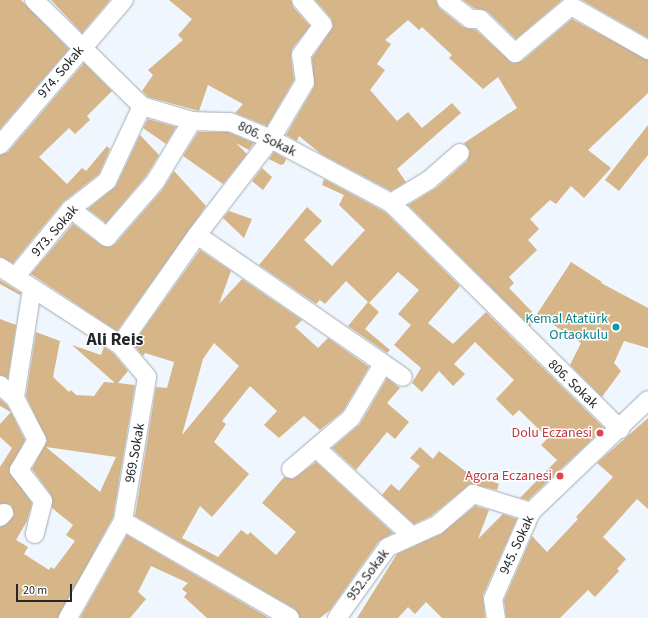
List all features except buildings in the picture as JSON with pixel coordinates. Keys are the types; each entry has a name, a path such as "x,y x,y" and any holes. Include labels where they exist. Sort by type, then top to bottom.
{"street":[{"name":"974. Sokak","path":"0,145 83,46 124,0"},
{"path":"120,345 197,235 271,139 305,82 301,55 323,25 317,8 301,0"},
{"path":"446,0 470,19 480,19 515,52 571,6 648,50"},
{"name":"806. Sokak","path":"38,1 142,106 192,121 230,122 271,139 390,203 620,429"},
{"name":"973. Sokak","path":"16,276 71,209 108,181 142,106"},
{"path":"71,209 107,237 154,182 192,121"},
{"path":"390,203 429,180 460,153"},
{"path":"197,235 403,377"},
{"name":"969.Sokak","path":"0,268 16,276 32,289 120,345 148,377 123,521"},
{"path":"15,398 32,289"},
{"path":"291,469 351,418 383,364"},
{"path":"0,385 15,398 37,440 19,470 43,501 35,534"},
{"name":"945. Sokak","path":"496,618 493,599 531,512 620,429 648,400"},
{"path":"316,448 412,536"},
{"name":"952.Sokak","path":"337,618 388,547 437,525 474,494 531,512"},
{"path":"68,618 123,521 290,618"}],"place":[{"name":"Kemal Atatürk Ortaokulu","path":"616,327"},
{"name":"Dolu Eczanesi","path":"600,433"},
{"name":"Agora Eczanesi","path":"560,476"}],"district":[{"name":"Ali Reis","path":"115,340"}]}
